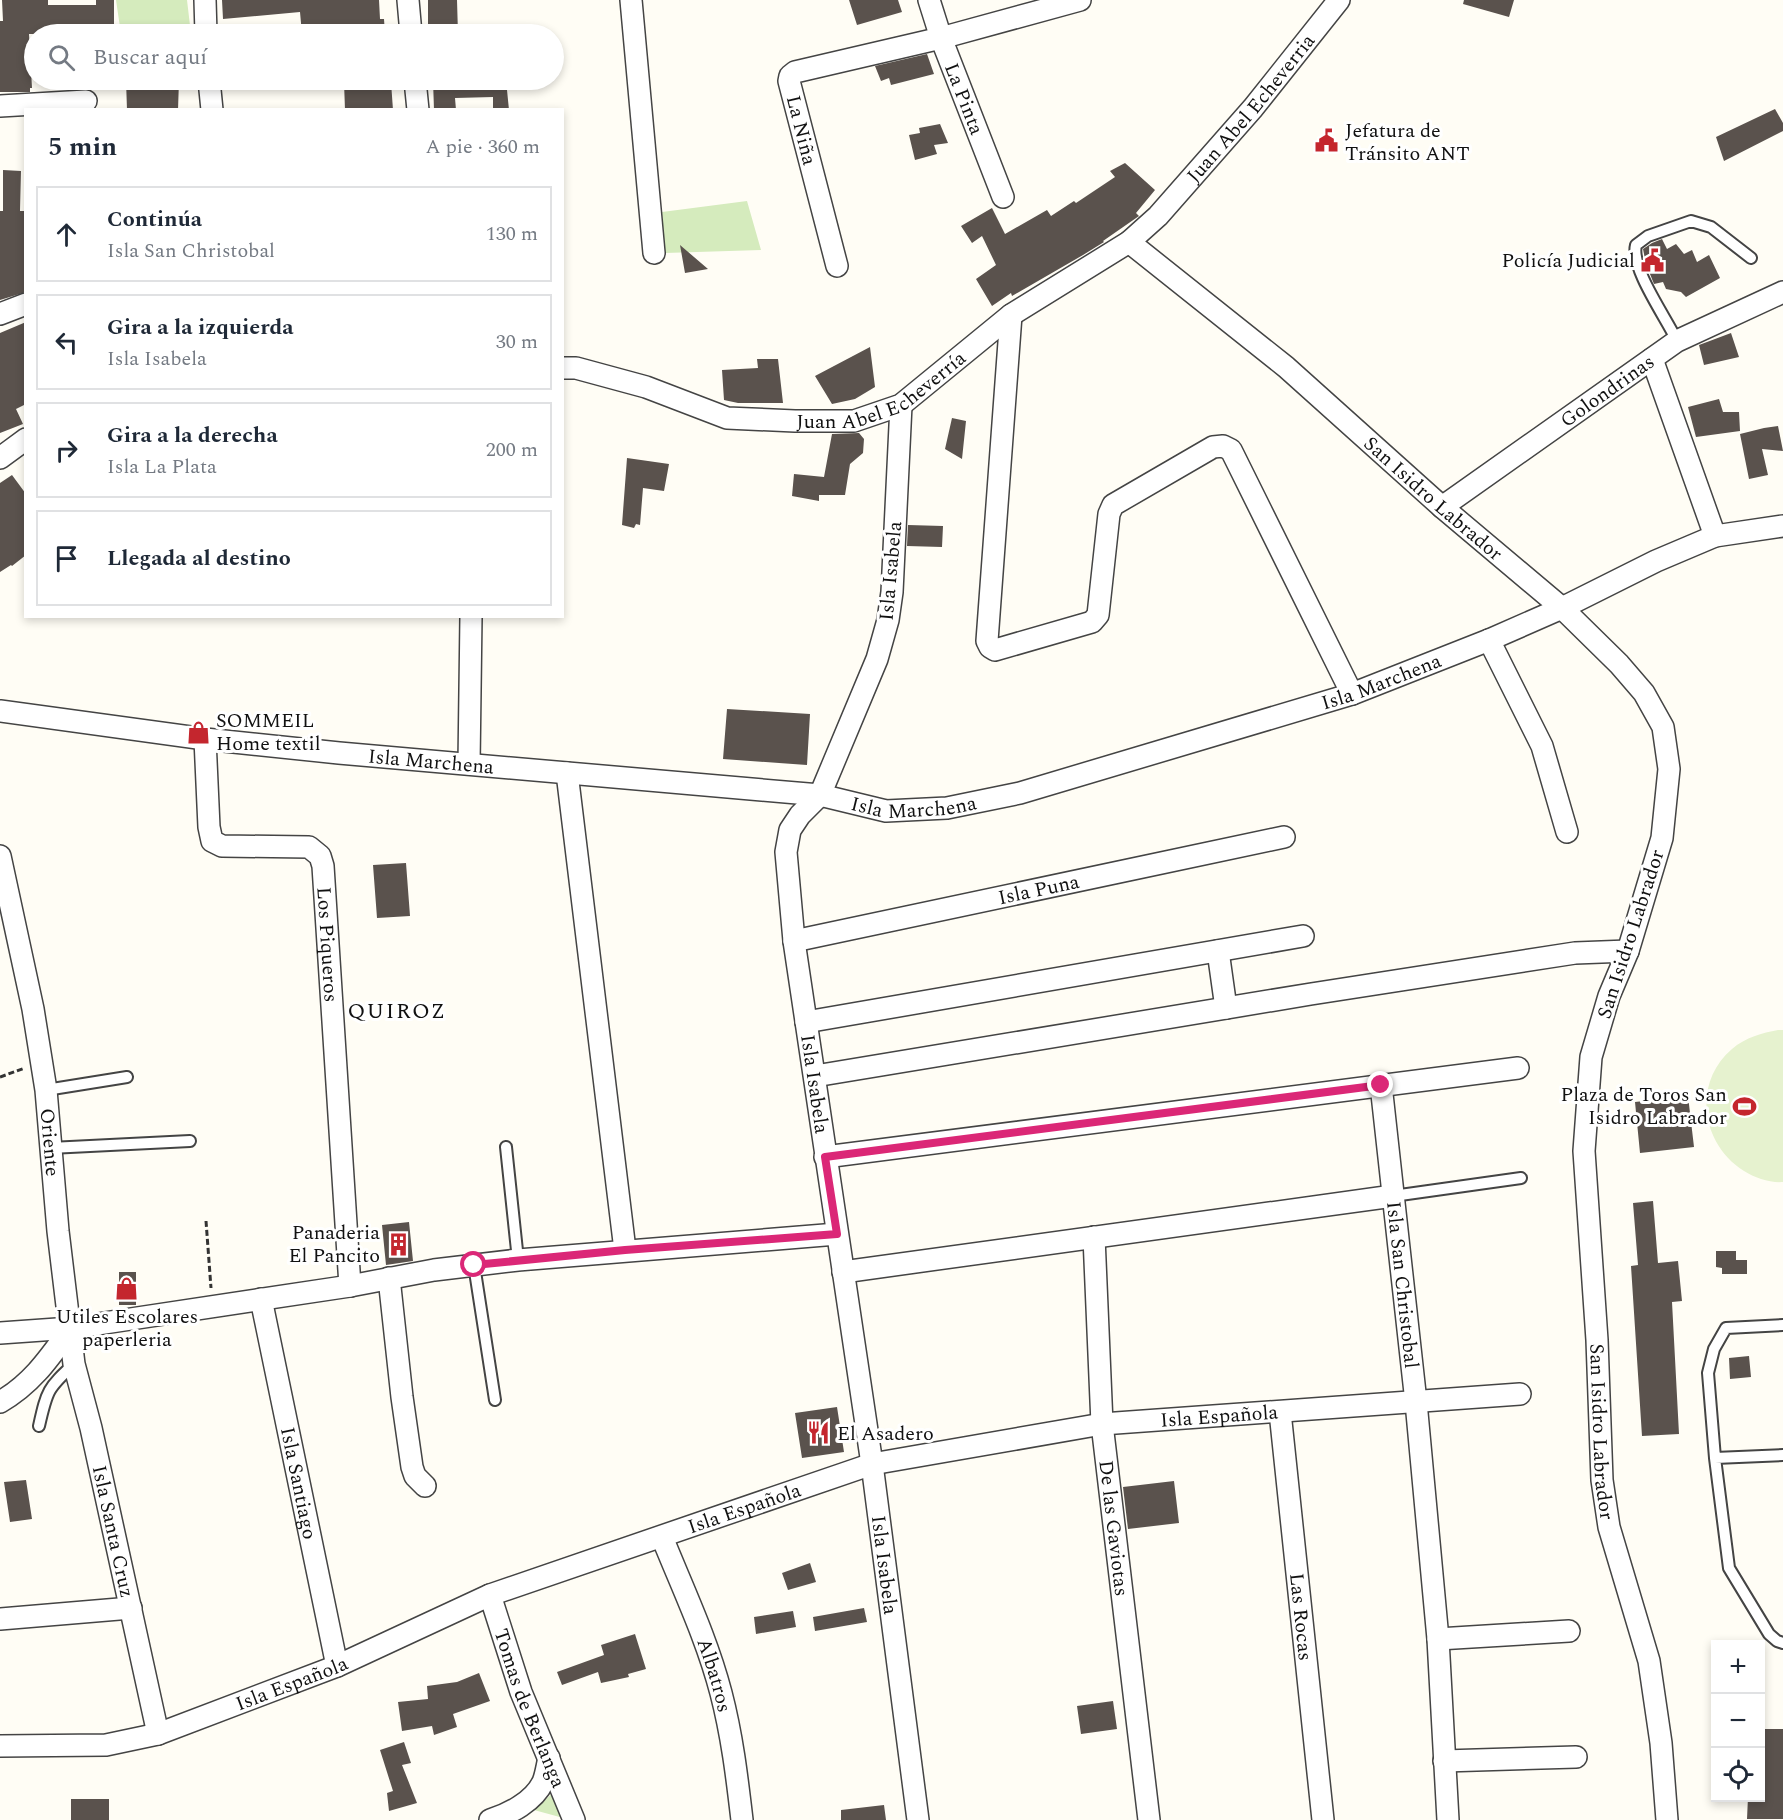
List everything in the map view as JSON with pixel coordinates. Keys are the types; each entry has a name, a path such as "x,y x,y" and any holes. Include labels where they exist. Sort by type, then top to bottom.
{"street":[{"path":"205,0 206,24"},
{"path":"408,0 410,24"},
{"path":"631,0 654,253"},
{"name":"La Pinta","path":"929,0 941,38 1003,198"},
{"path":"941,38 1080,0"},
{"name":"Juan Abel Echeverria","path":"1158,216 1253,108 1339,0"},
{"name":"La Niña","path":"837,266 789,81 790,76 795,72 941,38"},
{"path":"210,90 212,108"},
{"path":"416,90 418,108"},
{"path":"0,106 86,101"},
{"name":"Juan Abel Echeverría","path":"564,368 576,368 646,387 727,418 854,421 900,405 1011,315 1129,242 1158,216"},
{"name":"San Isidro Labrador","path":"1129,242 1286,367 1442,507 1562,608 1644,693 1663,727 1669,769 1662,838 1628,951 1609,996 1591,1057 1584,1151 1597,1340 1602,1480 1609,1527 1649,1661 1661,1743 1667,1820"},
{"name":"Golondrinas","path":"1442,507 1677,341 1783,292"},
{"path":"0,314 24,305"},
{"path":"1011,315 987,641 990,647 995,650 1092,622 1098,615 1108,514 1113,505 1213,447 1222,446 1231,450 1352,694"},
{"path":"1652,359 1715,536"},
{"name":"Isla Isabela","path":"900,405 892,592 888,620 877,659 820,795 800,815 790,830 786,852 794,941 872,1464 918,1820"},
{"path":"0,458 24,440"},
{"name":"Isla Marchena","path":"0,711 205,739 339,753 820,795 886,811 947,808 1020,793 1352,694 1489,640 1562,608 1656,561 1715,536 1783,526"},
{"path":"469,764 471,618"},
{"path":"1489,640 1542,746 1567,832"},
{"name":"Los Piqueros","path":"205,739 209,827 212,841 222,846 309,847 320,856 350,1286"},
{"path":"567,773 625,1250"},
{"name":"Isla Puna","path":"794,941 1284,837"},
{"name":"Oriente","path":"0,856 33,1009 46,1090 58,1231 70,1328"},
{"path":"806,1022 1303,936"},
{"path":"1218,951 1226,1008"},
{"path":"815,1076 1575,953 1628,951"},
{"path":"825,1157 1518,1068"},
{"path":"1381,1085 1394,1196"},
{"name":"Isla San Christobal","path":"843,1272 1394,1196 1438,1639 1448,1820"},
{"path":"0,1333 70,1328 474,1265 625,1250 837,1234"},
{"name":"De las Gaviotas","path":"1094,1237 1102,1424 1149,1820"},
{"path":"389,1278 412,1467 415,1476 425,1486"},
{"name":"Isla Santiago","path":"261,1299 337,1666"},
{"path":"0,1402 17,1393 33,1378 70,1328"},
{"name":"Isla Santa Cruz","path":"70,1328 74,1364 91,1428 158,1734"},
{"name":"Isla Española","path":"0,1746 106,1745 158,1734 337,1666 490,1595 872,1464 1102,1424 1520,1394"},
{"name":"Las Rocas","path":"1280,1412 1323,1820"},
{"name":"Albatros","path":"662,1537 708,1649 721,1693 733,1743 742,1820"},
{"name":"Tomas de Berlanga","path":"490,1595 521,1692 574,1820"},
{"path":"0,1619 131,1608"},
{"path":"1438,1639 1569,1630"},
{"path":"1444,1761 1576,1757"},
{"path":"492,1819 524,1804 535,1794 543,1781 549,1758"},
{"path":"492,1819 531,1820"}],"lane":[{"path":"1677,341 1641,274 1635,258 1636,245 1648,236 1691,221 1712,227 1751,258"},
{"path":"46,1090 127,1077"},
{"path":"50,1148 190,1141"},
{"path":"506,1147 518,1260"},
{"path":"1394,1196 1521,1178"},
{"path":"474,1265 495,1400"},
{"path":"1783,1325 1726,1328 1714,1349 1708,1372 1714,1458 1729,1568 1769,1634 1783,1643"},
{"path":"39,1426 45,1399 51,1385 74,1364"},
{"path":"1714,1458 1783,1455"}],"path":[{"path":"0,1077 40,1062"},
{"path":"206,1221 213,1307"}],"green space":[{"path":"116,0 187,0 190,24 120,24"},
{"path":"747,201 761,250 665,253 662,212"},
{"name":"Plaza de Toros San Isidro Labrador","path":"1783,1030 1783,1182 1768,1181 1753,1176 1729,1159 1718,1145 1707,1113 1707,1095 1711,1079 1719,1063 1743,1041"},
{"path":"555,1791 567,1819 534,1810"}],"building":[{"path":"2,0 48,0 48,5 96,5 96,0 114,0 114,24 24,24 24,90 30,90 30,92 0,92 0,21 3,21"},
{"path":"222,0 379,0 380,19 384,19 384,24 301,24 300,12 223,19"},
{"path":"428,0 457,0 458,24 428,24"},
{"path":"849,0 898,0 902,12 857,25"},
{"path":"1464,0 1514,0 1509,17 1463,4"},
{"path":"927,54 934,74 891,85 889,78 881,81 875,66"},
{"path":"126,90 179,90 178,108 127,108"},
{"path":"344,90 392,90 393,108 345,108"},
{"path":"433,90 507,90 509,108 493,108 493,97 455,98 456,108 434,108"},
{"path":"1775,109 1783,123 1783,131 1724,161 1716,137"},
{"path":"940,124 948,143 934,145 937,154 915,160 909,135 920,133 919,128"},
{"path":"1125,163 1155,190 1136,213 1139,216 1083,255 1012,296 1011,293 992,306 976,279 996,265 982,236 972,243 961,226 992,208 1005,234 1047,210 1051,216 1074,201 1076,203 1115,177 1110,171"},
{"path":"3,170 21,171 20,211 24,211 24,293 0,300 0,211 3,211"},
{"path":"1662,239 1667,249 1676,244 1684,254 1692,250 1697,262 1709,255 1720,278 1686,297 1681,292 1666,289 1663,282 1654,284 1643,249"},
{"path":"680,245 708,269 685,273"},
{"path":"24,323 24,405 16,409 23,424 0,433 0,333"},
{"path":"1731,333 1739,357 1704,365 1699,345"},
{"path":"870,347 875,387 855,399 832,404 815,376"},
{"path":"757,359 778,359 783,403 738,403 724,400 722,370 758,368"},
{"path":"1719,399 1723,412 1739,412 1740,431 1696,437 1688,407"},
{"path":"952,418 966,421 962,459 945,449"},
{"path":"1778,426 1783,451 1762,449 1768,475 1749,479 1740,434"},
{"path":"859,433 864,439 863,453 850,464 845,495 819,495 819,501 792,496 794,474 824,477 832,434"},
{"path":"627,458 669,464 664,491 643,488 640,525 636,524 634,528 622,525"},
{"path":"12,475 24,491 24,557 0,572 0,483"},
{"path":"908,525 943,526 942,547 907,546"},
{"path":"727,709 810,714 807,765 723,759"},
{"path":"406,863 410,916 377,918 373,865"},
{"path":"1688,1096 1694,1147 1640,1153 1635,1102"},
{"path":"1653,1201 1658,1263 1678,1261 1682,1301 1672,1302 1679,1434 1642,1436 1631,1266 1638,1265 1633,1203"},
{"name":"Panaderia El Pancito","path":"409,1222 413,1261 386,1265 382,1225"},
{"path":"1716,1251 1736,1251 1736,1260 1747,1260 1747,1274 1722,1274 1722,1268 1716,1267"},
{"name":"Utiles Escolares paperleria","path":"119,1272 136,1272 136,1305 119,1305"},
{"path":"1749,1356 1751,1377 1730,1379 1729,1358"},
{"name":"El Asadero","path":"837,1407 844,1452 802,1458 795,1413"},
{"path":"26,1480 32,1519 10,1522 4,1482"},
{"path":"1174,1481 1179,1523 1128,1529 1123,1487"},
{"path":"810,1563 816,1582 788,1590 782,1573"},
{"path":"864,1608 867,1622 815,1631 813,1617"},
{"path":"793,1611 796,1627 756,1634 754,1617"},
{"path":"635,1634 646,1669 628,1674 629,1677 601,1683 598,1672 562,1685 557,1672 604,1655 601,1645"},
{"path":"479,1673 490,1701 453,1714 457,1727 434,1735 432,1726 402,1731 398,1702 428,1699 427,1686 457,1682"},
{"path":"1113,1701 1117,1729 1081,1734 1077,1706"},
{"path":"1765,1729 1783,1729 1783,1819 1747,1819 1748,1802 1765,1802"},
{"path":"404,1742 411,1763 402,1765 417,1803 389,1811 387,1793 393,1791 380,1750"},
{"path":"71,1799 109,1799 109,1820 71,1820"},
{"path":"884,1805 886,1820 841,1820 841,1810"}],"place":[{"name":"Jefatura de Tránsito ANT","path":"1327,141"},
{"name":"Policía Judicial","path":"1653,260"},
{"name":"SOMMEIL Home textil","path":"198,732"},
{"name":"Plaza de Toros San Isidro Labrador","path":"1745,1106"},
{"name":"Panaderia El Pancito","path":"398,1244"},
{"name":"Utiles Escolares paperleria","path":"127,1289"},
{"name":"El Asadero","path":"819,1433"}],"district":[{"name":"QUIROZ","path":"397,1010"}],"route":[{"path":"474,1265 625,1250 837,1234 825,1157 1381,1085"}]}
